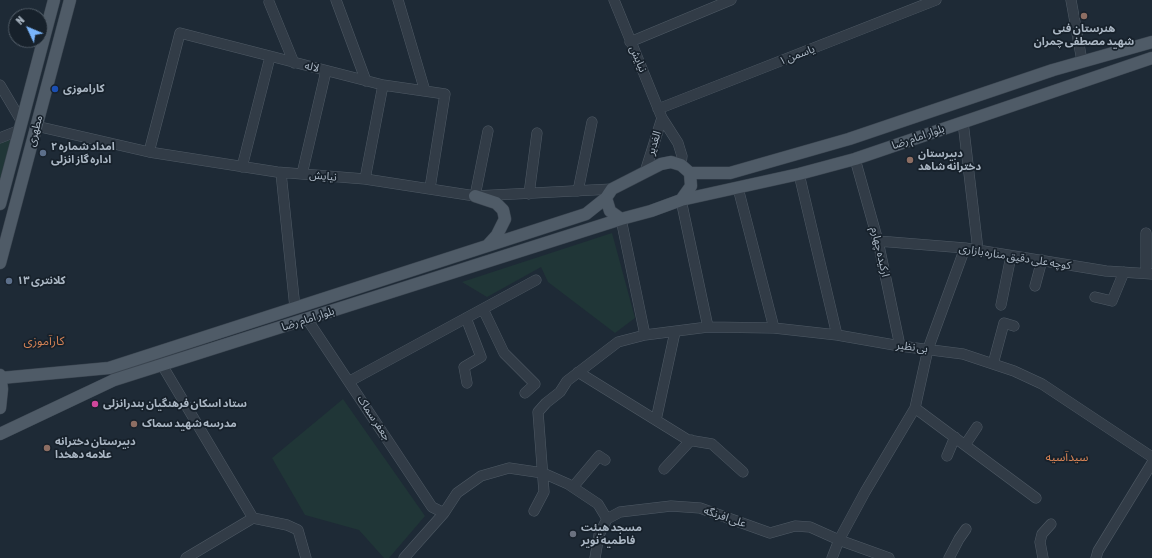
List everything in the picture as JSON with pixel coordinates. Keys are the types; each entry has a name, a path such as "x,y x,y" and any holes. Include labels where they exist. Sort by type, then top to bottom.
{"main road":[{"name":"مطهری","path":"0,204 54,0"},
{"name":"مطهری","path":"0,262 70,0"},
{"name":"بلوار امام رضا","path":"1,377 109,368 586,214 609,194 661,164 671,162 686,169 730,173 841,141 1082,61 1152,42"},
{"name":"بلوار امام رضا","path":"0,434 114,380 621,219 652,212 681,200 799,174 855,158 1152,58"},
{"path":"1082,61 1086,79"},
{"path":"681,200 691,186 686,169"},
{"path":"609,194 610,211 621,219"},
{"path":"475,196 496,203 503,210 505,219 496,235 487,246"},
{"path":"0,408 2,402 1,377"}],"street":[{"path":"336,0 366,81"},
{"path":"398,0 425,91"},
{"name":"نیایش","path":"614,0 660,114"},
{"path":"630,42 731,0"},
{"name":"یاسمن ۱","path":"660,114 936,0"},
{"path":"1071,0 1082,61"},
{"path":"269,2 294,63"},
{"name":"لاله","path":"149,152 180,33 383,85 445,94 430,188"},
{"path":"242,167 270,57"},
{"path":"302,174 326,71"},
{"path":"0,85 21,126 0,138"},
{"path":"365,180 383,85"},
{"name":"الغدیر","path":"660,114 678,143 686,169"},
{"name":"الغدیر","path":"645,172 660,114"},
{"path":"578,191 592,122"},
{"path":"963,122 978,250"},
{"name":"نیایش","path":"36,126 149,152 281,173 365,180 430,188 475,196 578,191 609,194"},
{"path":"475,196 488,131"},
{"path":"529,194 537,132"},
{"name":"ارکیده چهارم","path":"855,158 878,241 900,346"},
{"path":"281,173 295,308"},
{"path":"799,174 836,335"},
{"path":"738,188 774,328"},
{"path":"681,200 708,327"},
{"path":"621,219 645,335"},
{"path":"1146,233 1149,273"},
{"name":"کوچه علی دقیق مناره بازاری","path":"878,241 965,248 1124,272 1149,273"},
{"path":"832,558 839,540 865,492 915,408 928,349 965,248"},
{"path":"1001,305 1011,256"},
{"path":"1035,286 1042,260"},
{"path":"1095,296 1112,301 1124,272"},
{"path":"350,381 536,280"},
{"path":"483,309 504,353 535,384 525,393"},
{"path":"466,318 481,357 464,367 467,383"},
{"name":"جعفر سماک","path":"307,319 350,381 432,506 444,513"},
{"path":"992,364 1004,323 1014,326"},
{"name":"بی نظیر","path":"534,511 544,492 538,412 560,392 567,381 618,342 645,335 708,327 774,328 836,335 900,346 964,354 1014,370 1042,384 1152,457"},
{"path":"656,420 675,332"},
{"path":"162,365 253,518"},
{"path":"578,372 691,440 712,444 743,472"},
{"path":"915,408 1036,498"},
{"path":"965,445 977,427"},
{"path":"947,456 955,437"},
{"path":"664,469 691,440"},
{"path":"573,487 599,456 605,460"},
{"path":"1096,558 1098,551 1152,463"},
{"path":"404,558 444,513 457,494 481,476 509,468 543,474 573,487 598,504 607,519 600,535 595,558"},
{"name":"علی افرنگه","path":"607,519 620,512 671,506 700,508 770,533 795,526 810,528 889,558"},
{"path":"186,558 253,518 287,525 298,530 306,558"},
{"path":"1042,558 1040,542 1042,534 1051,524"},
{"path":"949,558 958,539 966,528"}],"green space":[{"path":"11,139 0,181 0,143"},
{"path":"612,233 635,318 615,333 548,282 541,267 487,297 462,282"},
{"path":"343,399 425,516 389,558 384,558 359,530 305,515 272,458"}],"place":[{"name":"هنرستان فنی شهید مصطفی چمران","path":"1084,16"},
{"name":"کاراموزی","path":"55,89"},
{"name":"امداد شماره ۲ اداره گاز انزلی","path":"43,153"},
{"name":"دبیرستان دخترانه شاهد","path":"910,160"},
{"name":"کلانتری ۱۳","path":"9,281"},
{"name":"ستاد اسکان فرهنگیان بندرانزلی","path":"95,404"},
{"name":"مدرسه شهید سماک","path":"134,424"},
{"name":"دبیرستان دخترانه علامه دهخدا","path":"47,448"},
{"name":"مسجد هیئت فاطمیه نویر","path":"573,534"}],"district":[{"name":"کارآموزی","path":"44,341"},
{"name":"سیدآسیه","path":"1067,457"}]}
